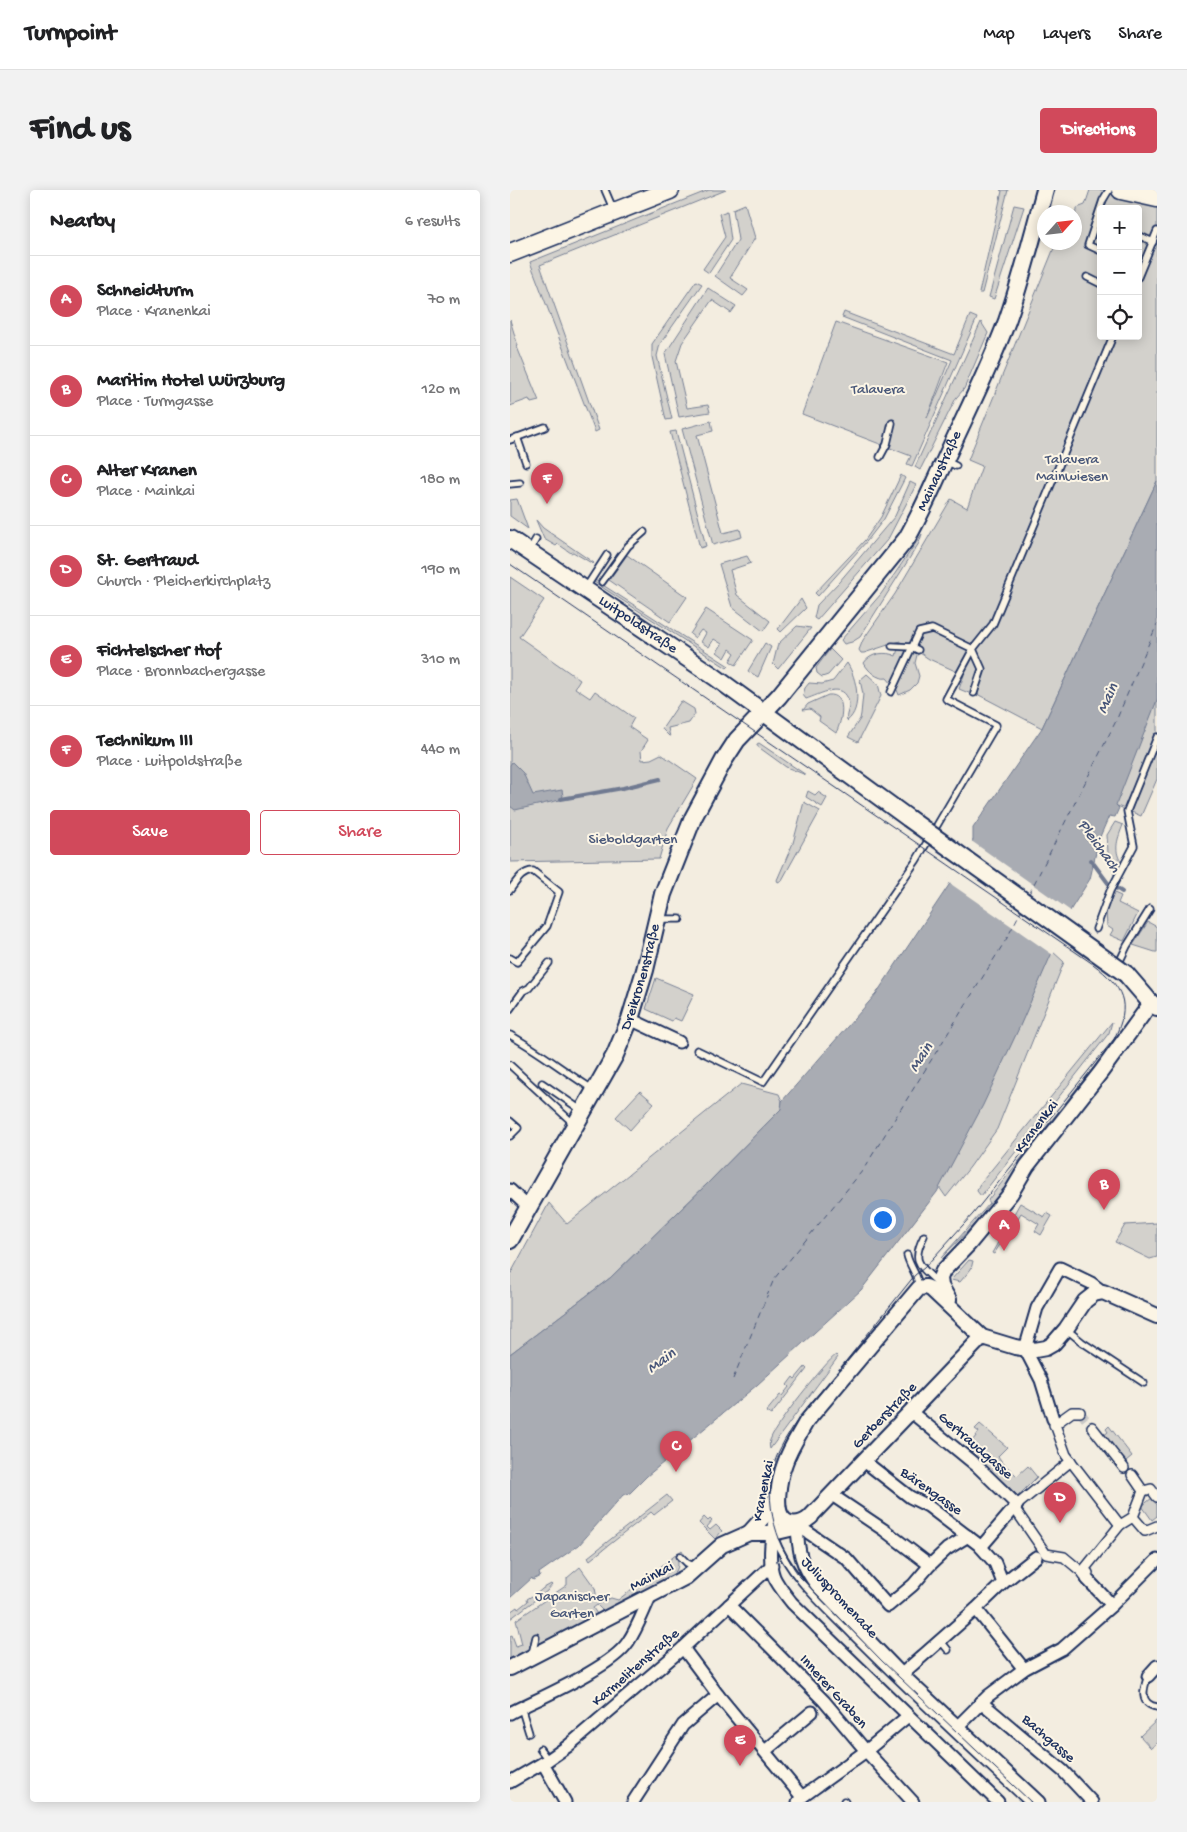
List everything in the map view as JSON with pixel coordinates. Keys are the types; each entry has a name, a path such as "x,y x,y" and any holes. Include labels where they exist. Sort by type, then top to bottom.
{"main road":[{"path":"510,253 670,190"},
{"name":"Mainaustraße","path":"763,712 779,696 907,538 950,463 1006,322 1024,267 1045,190"},
{"path":"1121,190 1157,198"},
{"name":"Luitpoldstraße","path":"510,538 532,545 585,589 719,680 788,730 1121,973 1154,1005"},
{"name":"Dreikronenstraße","path":"510,1240 614,1055 630,1019 645,970 663,894 693,818 724,760 734,745 763,712"},
{"path":"1154,1005 1157,1021"}],"street":[{"name":"Kranenkai","path":"941,1286 940,1278 946,1268 968,1245 1011,1193 1027,1166 1154,1005"},
{"path":"630,1019 679,1042"},
{"path":"510,1190 528,1206"},
{"path":"1120,1525 1068,1458 1041,1380 1025,1350 1037,1308 1060,1268 1090,1283 1103,1292 1157,1316"},
{"path":"941,1286 957,1314"},
{"path":"917,1289 929,1288 982,1337 1025,1350 1046,1348 1053,1344 1085,1301 1094,1294 1103,1292"},
{"name":"Kranenkai","path":"772,1533 784,1464 806,1422 917,1289"},
{"name":"Gerberstraße","path":"772,1533 797,1525 811,1517 982,1337"},
{"name":"Gertraudgasse","path":"911,1412 978,1466 1016,1507"},
{"path":"1054,1422 1072,1412 1080,1412"},
{"path":"1092,1427 1124,1468"},
{"path":"981,1547 1016,1507 1068,1458"},
{"name":"Bärengasse","path":"864,1461 910,1497 928,1506 981,1547 995,1564 1003,1583"},
{"path":"1132,1475 1143,1491"},
{"path":"1143,1491 1151,1489 1157,1497"},
{"path":"1086,1575 1120,1525 1133,1517 1143,1491"},
{"path":"778,1492 779,1512 786,1522 797,1524 811,1517"},
{"name":"Mainkai","path":"749,1533 766,1513 778,1492"},
{"path":"832,1495 930,1564 947,1549 968,1536"},
{"path":"1016,1507 1046,1554 1064,1557 1086,1575 1112,1605"},
{"path":"1133,1517 1145,1531 1157,1526"},
{"name":"Juliuspromenade","path":"797,1525 847,1559 888,1606 913,1585 930,1564"},
{"name":"Juliuspromenade","path":"797,1525 800,1557 812,1580 902,1674 1039,1802"},
{"name":"Mainkai","path":"510,1668 686,1578 722,1545 749,1533 772,1533"},
{"path":"772,1533 774,1577 792,1603 998,1802"},
{"path":"902,1674 944,1645 976,1609 1003,1583 1036,1557"},
{"path":"958,1726 981,1702 1024,1670 1067,1649 1157,1560"},
{"name":"Karmelitenstraße","path":"510,1782 568,1746 683,1648 772,1565"},
{"path":"510,1713 598,1668 619,1653 628,1642 650,1597"},
{"name":"Innerer Graben","path":"728,1605 823,1702 913,1802"},
{"path":"976,1609 1024,1670"},
{"path":"683,1648 718,1695 765,1751 800,1800 866,1751 908,1716"},
{"path":"1148,1676 1157,1666"},
{"path":"632,1802 683,1725 718,1695"},
{"name":"Bachgasse","path":"981,1702 1063,1771 1092,1802"},
{"path":"765,1751 812,1712"},
{"path":"545,1762 565,1802"}],"lane":[{"path":"605,190 614,212"},
{"path":"1103,205 1109,190"},
{"path":"1097,222 1088,245 1097,249"},
{"path":"1142,266 1157,231"},
{"path":"1142,237 1153,242"},
{"path":"1087,277 1097,282"},
{"path":"696,1050 763,1082 912,867 996,725 946,699 973,649 993,624 1111,340"},
{"path":"880,457 887,444 892,423"},
{"path":"510,440 545,427"},
{"path":"517,437 526,463"},
{"path":"510,484 520,483"},
{"path":"602,582 628,546 644,532"},
{"path":"585,589 607,555"},
{"path":"891,692 920,632 932,629 973,649 982,669 974,693"},
{"path":"892,646 912,647 918,650"},
{"path":"1096,929 1110,891 1134,846 1127,811 1157,737"},
{"path":"510,890 521,875 533,871 560,892 547,926 542,933 517,962 510,958"},
{"path":"1121,973 1127,946 1150,909"},
{"path":"657,919 680,920"},
{"path":"510,1009 548,963"},
{"path":"510,1035 527,1044 594,1090"},
{"path":"510,1065 579,1118"},
{"path":"542,1083 579,1118"},
{"path":"510,1121 518,1128 510,1136"},
{"path":"924,1236 917,1250 917,1260 941,1286"},
{"path":"907,1255 910,1268 918,1279 917,1289"},
{"path":"1066,1329 1082,1342 1144,1382"},
{"name":"Juliuspromenade","path":"772,1533 788,1565 809,1590 880,1663 1027,1802"},
{"path":"680,1556 687,1563 698,1567"},
{"path":"532,1657 536,1637"},
{"path":"1148,1676 1143,1689 1143,1695 1146,1702 1157,1707"},
{"path":"521,1708 529,1733"},
{"path":"540,1749 545,1762"}],"green space":[{"path":"709,190 726,190 540,265 599,430 595,432 530,262"},
{"path":"1000,190 1008,190 982,293 979,293 1002,191"},
{"name":"Talavera Mainwiesen","path":"1090,190 1157,190 1157,481 1042,728 977,694 976,696 959,689 964,675 920,653 917,655 915,663 919,676 917,683 910,690 899,695 887,678 880,678 868,669 864,663 874,655 888,654 896,656 900,641 864,653 861,653 859,650 863,640 895,594 951,499 967,508 982,466 968,460 1053,250 1082,250 1082,206 1085,205"},
{"path":"745,204 755,238 730,278 748,290 743,296 715,276 738,240 733,209"},
{"path":"1014,205 1024,207 994,299 989,297"},
{"path":"727,211 731,240 709,273 703,269 725,237 719,214"},
{"path":"696,281 702,284 660,344 657,356 672,419 666,420 652,357 652,344"},
{"path":"708,288 736,306 731,313 712,300 682,343 676,361 687,408 708,405 710,412 679,417 665,354"},
{"name":"Talavera","path":"844,312 954,354 970,315 977,318 912,466 907,464 911,456 802,414 836,322 948,362 927,418 952,360 842,317"},
{"path":"510,320 517,347 539,401 531,403 529,399 510,406"},
{"path":"981,322 988,333 964,389 956,398 920,470 915,467"},
{"path":"711,421 713,431 697,435 723,533 740,529 742,537 713,545 682,429"},
{"path":"676,431 706,546 700,548 670,432"},
{"path":"901,475 905,478 884,519 818,596 815,593 865,540 881,517"},
{"path":"910,482 916,485 888,539 817,620 814,618 817,605 895,516"},
{"path":"517,499 528,529 510,516 510,500"},
{"path":"536,520 543,528 594,563 573,552 571,553 558,544 556,546 544,539"},
{"path":"922,534 919,543 860,637 844,644 841,640 881,594"},
{"path":"627,555 687,597 670,622 609,580"},
{"path":"747,556 751,563 730,570 737,595 770,621 763,631 732,607 719,564"},
{"name":"Sieboldgarten","path":"510,577 544,600 519,637 580,680 575,688 590,698 595,691 634,718 629,727 648,740 641,751 642,760 651,759 661,754 697,779 668,828 659,859 510,862"},
{"path":"595,580 729,666 727,668 594,582"},
{"path":"801,599 806,608 781,632 778,629"},
{"path":"706,609 753,640 736,665 730,661 735,653 730,649 725,658 717,652 722,644 714,639 709,647 701,642 706,633 701,630 695,638 690,634"},
{"path":"797,626 811,628 778,669 773,664 778,644"},
{"path":"765,643 771,647 758,677 748,671"},
{"path":"830,649 841,660 828,675 822,677 817,673 816,668"},
{"path":"847,663 856,685 857,701 852,716 847,721 849,703 847,696 842,692 831,690 806,699 803,695 809,683 822,684 833,681"},
{"path":"867,674 878,684 881,696 858,742 848,737 860,719 863,694 860,680"},
{"path":"828,695 839,698 841,703 840,722 836,733 819,721 820,717 810,709 803,710 808,704"},
{"path":"1157,699 1157,779 1141,816 1115,805"},
{"path":"681,701 694,709 695,714 689,723 668,728 670,737 662,729"},
{"path":"759,743 806,775 786,767 757,746"},
{"path":"808,791 815,795 818,792 827,798 822,807 806,797"},
{"path":"804,802 820,811 782,880 778,882 777,880 793,843"},
{"path":"1115,822 1123,825 1117,848 1121,862 1115,878 1108,853 1107,835"},
{"path":"1112,892 1121,896 1118,903 1138,913 1124,941 1110,935 1113,930 1107,926 1106,911"},
{"path":"1148,922 1157,927 1157,952 1133,945"},
{"path":"1052,951 1064,962 997,1129 946,1197 939,1187 998,1070"},
{"path":"656,978 694,994 681,1021 674,1018 672,1021 646,1009"},
{"path":"1112,1022 1109,1033 981,1196 977,1191 979,1185"},
{"path":"1124,1029 1005,1193 941,1258 990,1203 988,1200"},
{"path":"741,1084 779,1094 782,1101 781,1109 610,1278 510,1354 510,1275 549,1203 567,1224"},
{"path":"640,1091 654,1103 630,1130 616,1117"},
{"path":"1020,1203 1044,1217 1047,1213 1052,1216 1041,1235 1035,1231 1039,1224 1021,1213 1003,1244 1001,1243 994,1254 992,1253"},
{"path":"1157,1223 1157,1257 1150,1259 1115,1242 1125,1225"},
{"path":"969,1260 973,1261 971,1269 960,1282 951,1280"},
{"path":"836,1355 838,1357 770,1449 770,1439 781,1421 812,1381"},
{"path":"805,1367 807,1369 771,1415 766,1412 789,1387 787,1385 793,1377 795,1379"},
{"path":"980,1424 1007,1447 998,1456 1017,1476 1028,1466 1037,1477 1018,1496 967,1448 979,1432 975,1429"},
{"path":"1109,1426 1132,1456 1126,1461 1120,1454 1118,1455 1103,1436 1108,1432 1106,1429"},
{"path":"667,1495 672,1501 654,1515 651,1512 590,1560 588,1557"},
{"path":"1152,1498 1157,1505 1157,1516 1152,1520 1142,1506"},
{"path":"704,1517 708,1521 710,1519 712,1521 707,1527 710,1530 716,1525 722,1531 715,1539 699,1523"},
{"name":"Japanischer Garten","path":"682,1550 684,1554 677,1558 677,1570 668,1578 600,1613 602,1610 597,1605 593,1608 597,1614 542,1645 539,1645 540,1638 533,1636 527,1651 510,1660 510,1636 512,1635 516,1646 522,1644 516,1620 567,1585 567,1578 580,1567 595,1588 598,1604 611,1598 618,1600"},
{"path":"551,1584 547,1591 510,1619 510,1612 517,1607 518,1609 528,1601 527,1599"},
{"path":"1157,1720 1157,1743 1151,1748 1140,1736"}],"water":[{"name":"Main","path":"1157,481 1157,700 1116,805 1119,808 1115,817 1109,816 1099,839 1090,879 1071,909 983,1105 937,1192 861,1290 757,1385 647,1476 630,1493 623,1495 579,1545 539,1573 540,1576 533,1580 532,1578 510,1598 510,1354 610,1278 707,1184 781,1109 782,1101 876,994 949,885 973,840 973,828 1042,728"},
{"path":"512,762 523,773 533,795 562,790 563,796 560,800 515,810 510,806 510,765"}],"pier":[{"path":"970,840 1072,912 1053,955 948,882"}],"waterway":[{"path":"561,799 660,779"},
{"name":"Pleichach","path":"1091,860 1108,883 1122,892"}],"ferry route":[{"path":"1029,894 1116,721 1157,624"},
{"path":"733,1379 774,1279 863,1170 1007,938 1022,909"}],"tunnel":[{"path":"1080,1412 1092,1427"}],"tram line":[{"path":"510,564 1093,964 1111,980 1118,988 1122,997 1123,1015 1114,1039 973,1214 924,1268 915,1275 806,1409 791,1429 779,1451 773,1467 771,1483 770,1500 777,1533 783,1548 800,1577 882,1661 1031,1802"}],"place":[{"name":"Technikum III","path":"547,504"},
{"name":"Maritim Hotel Würzburg","path":"1104,1210"},
{"name":"Schneidturm","path":"1004,1251"},
{"name":"Alter Kranen","path":"676,1472"},
{"name":"St. Gertraud","path":"1060,1523"},
{"name":"Fichtelscher Hof","path":"740,1766"}]}
